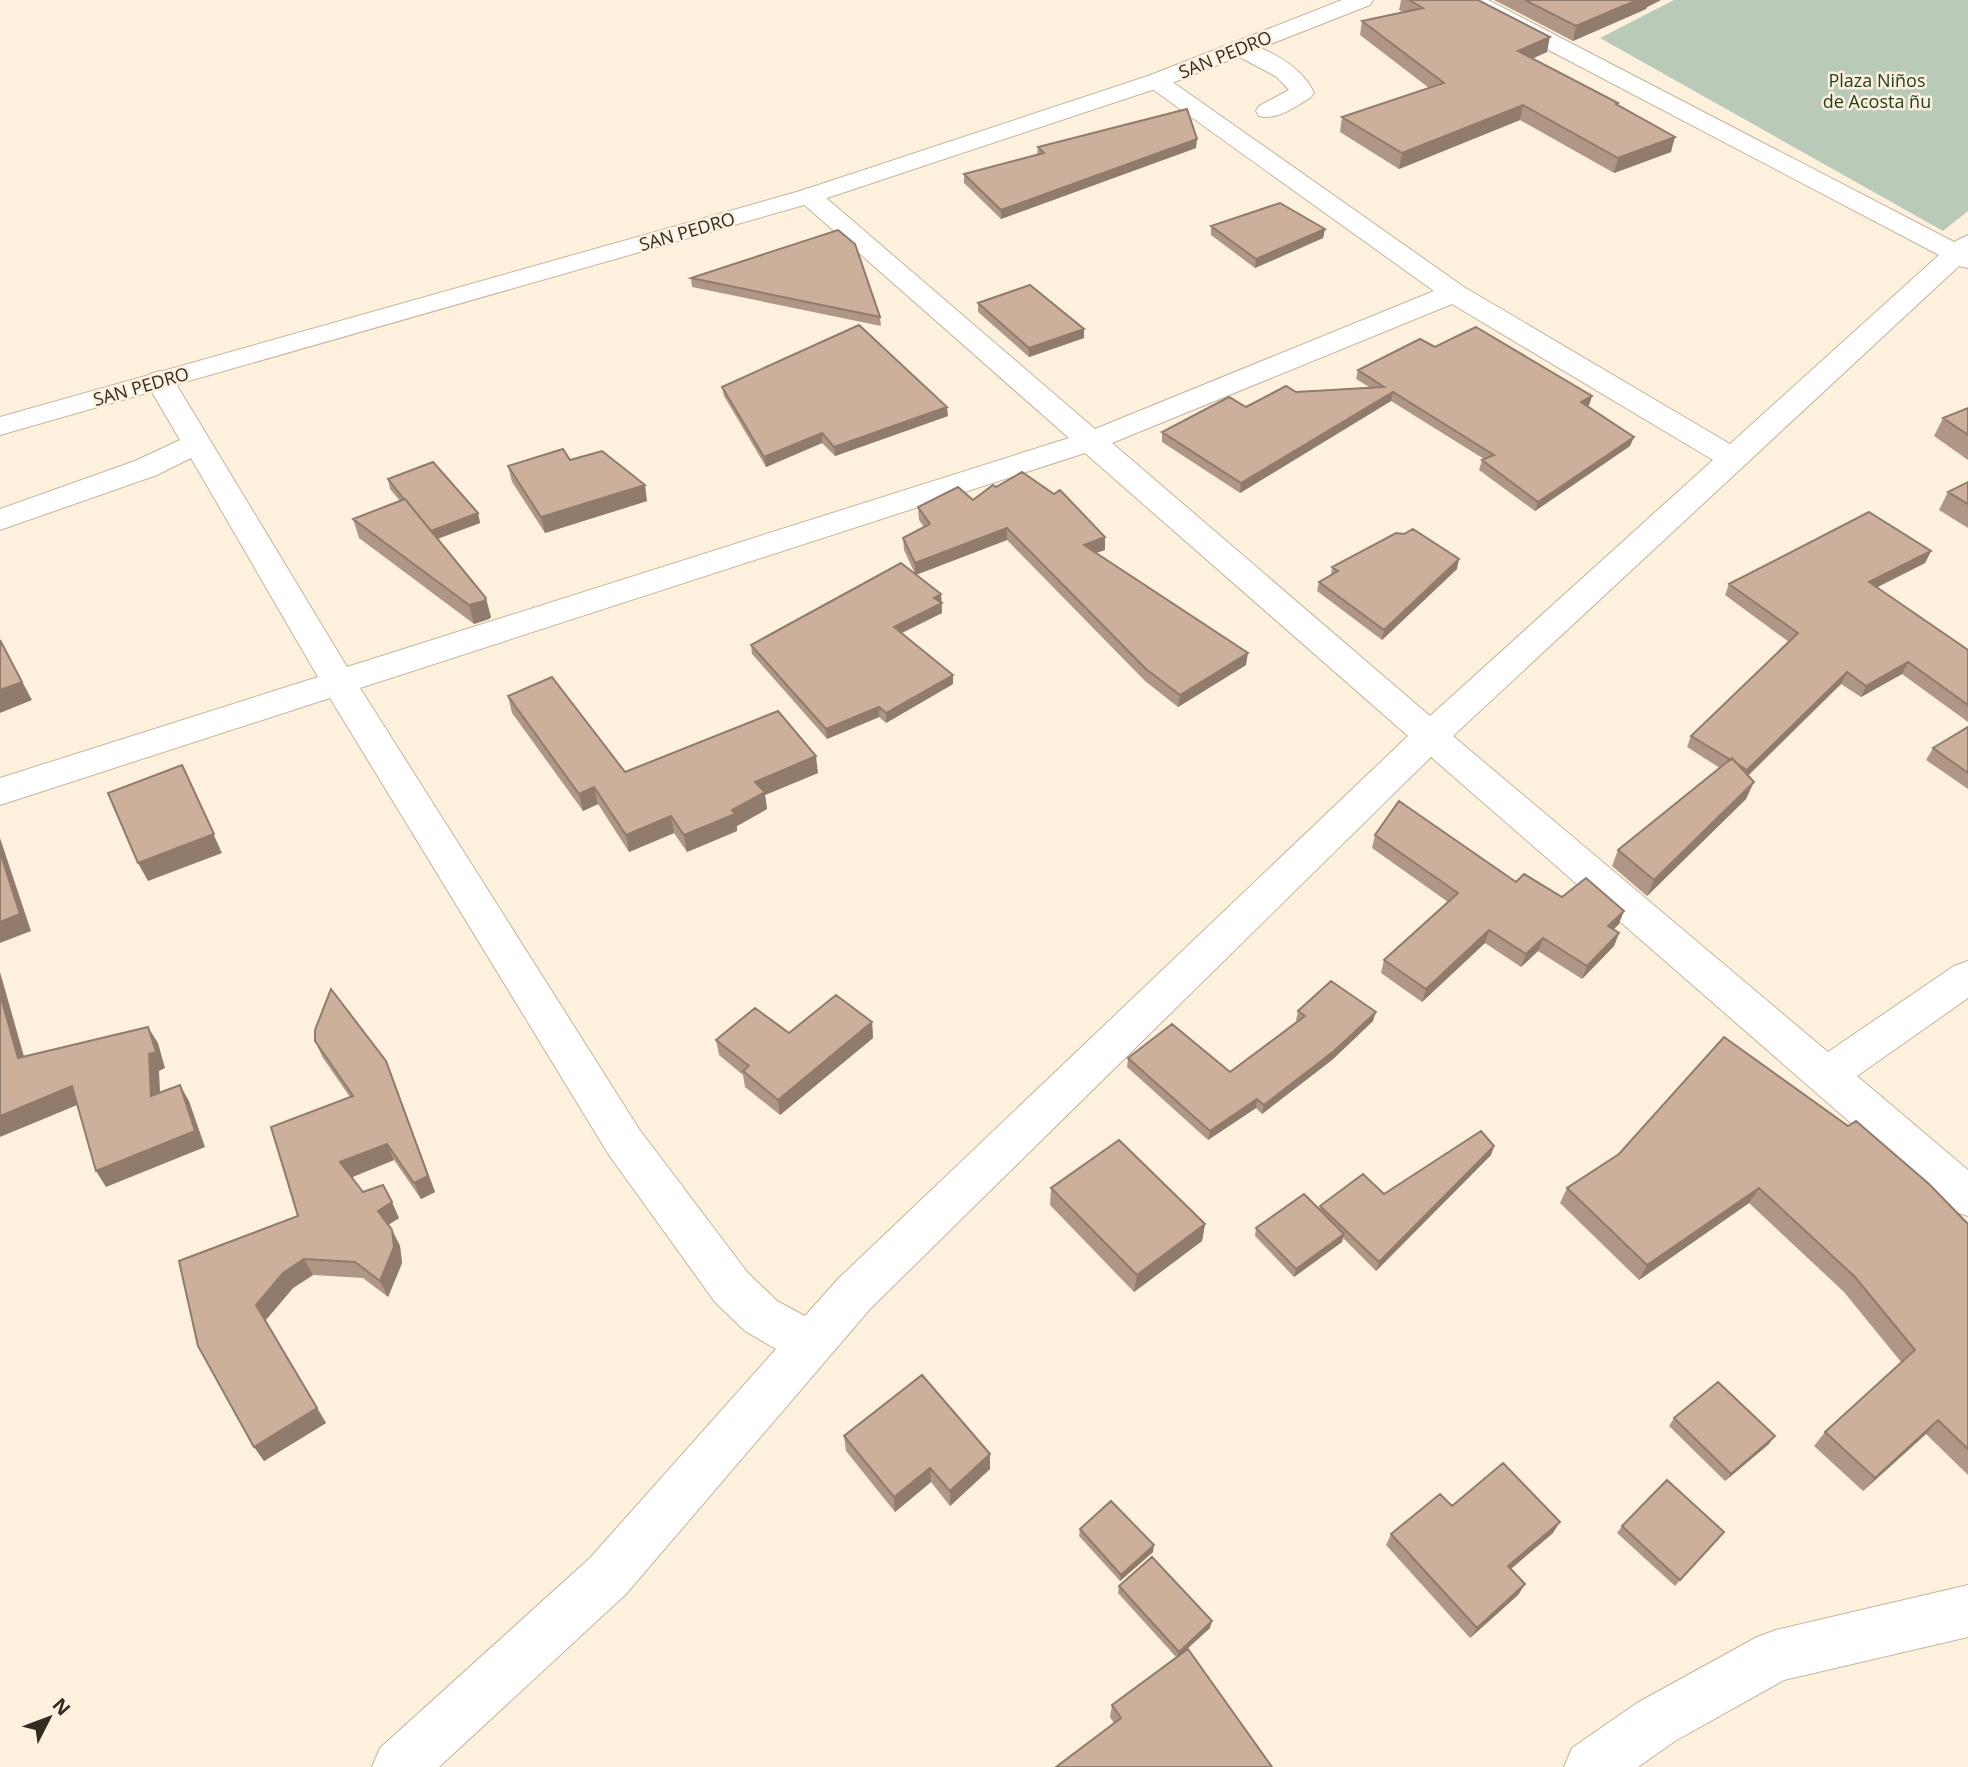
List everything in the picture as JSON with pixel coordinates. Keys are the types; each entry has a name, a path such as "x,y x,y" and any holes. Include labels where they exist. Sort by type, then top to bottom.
{"street":[{"name":"SAN PEDRO","path":"0,426 809,196 1156,81 1362,0"},
{"path":"399,1767 608,1576 864,1284 1430,736 1732,458 1964,252 1471,0"},
{"path":"1240,48 1290,76 1300,85 1302,93 1294,100 1268,111"},
{"path":"1156,81 1454,293 1732,458"},
{"path":"809,196 1430,736 1968,1197"},
{"path":"0,792 1091,441 1454,293"},
{"path":"160,380 339,683 624,1142 731,1287 761,1316 810,1344"},
{"path":"0,520 146,468 198,443"},
{"path":"1825,1076 1968,978"},
{"path":"1591,1767 1656,1722 1776,1656 1968,1611"}],"green space":[{"name":"Plaza Niños de Acosta ñu","path":"1674,0 1968,0 1968,211 1943,231 1600,38"}],"building":[{"path":"1409,0 1478,0 1550,37 1518,51 1618,103 1616,104 1675,137 1618,158 1523,105 1402,153 1342,117 1444,83 1362,21 1423,8"},
{"path":"1525,0 1637,0 1576,26"},
{"path":"1187,109 1197,139 1001,210 964,174 1044,153 1038,147"},
{"path":"1280,203 1325,229 1256,259 1211,226"},
{"path":"838,230 855,244 880,317 691,278"},
{"path":"1030,285 1084,329 1029,348 978,303"},
{"path":"859,325 947,407 834,447 822,433 764,457 722,387"},
{"path":"1476,327 1592,396 1581,402 1634,437 1538,502 1482,460 1494,455 1393,392 1241,483 1162,432 1229,397 1246,407 1286,386 1296,392 1384,387 1358,370 1420,339 1435,347"},
{"path":"1968,408 1968,435 1943,418"},
{"path":"563,449 570,460 602,451 645,485 541,517 508,466"},
{"path":"433,462 478,513 431,531 388,479"},
{"path":"1022,472 1054,494 1060,490 1105,537 1084,545 1248,653 1180,695 1146,669 1007,528 915,563 903,538 930,524 918,507 958,487 973,500 993,485 996,487"},
{"path":"1968,482 1968,504 1948,492"},
{"path":"405,499 486,598 484,601 469,605 353,519"},
{"path":"1869,512 1931,551 1869,582 1968,650 1968,705 1908,662 1866,686 1847,672 1747,770 1732,758 1731,760 1691,736 1798,633 1729,584"},
{"path":"1413,529 1459,559 1384,630 1319,582 1338,571 1332,567 1396,533 1404,534"},
{"path":"901,563 941,594 934,598 942,603 894,627 953,675 886,713 879,707 826,729 751,645"},
{"path":"0,640 22,682 0,690"},
{"path":"552,677 625,772 778,711 816,756 755,782 765,792 732,810 735,814 684,835 671,816 626,835 594,787 579,794 508,696"},
{"path":"1968,727 1968,773 1933,748"},
{"path":"1732,758 1754,782 1654,880 1618,850"},
{"path":"182,765 214,834 138,863 108,793"},
{"path":"1399,801 1516,882 1524,874 1562,897 1586,878 1624,911 1608,926 1619,933 1587,966 1543,938 1526,954 1489,930 1426,989 1384,960 1458,893 1375,835"},
{"path":"0,852 20,914 0,922"},
{"path":"1331,981 1376,1012 1334,1051 1264,1105 1257,1099 1210,1131 1128,1058 1172,1024 1230,1072 1305,1016 1298,1011"},
{"path":"331,989 386,1061 428,1176 414,1183 387,1144 340,1162 363,1192 383,1185 392,1202 378,1211 392,1230 394,1247 380,1281 355,1262 304,1259 283,1273 256,1305 317,1408 254,1447 198,1346 179,1261 298,1216 271,1127 353,1096 315,1041 315,1030"},
{"path":"0,994 18,1058 148,1027 156,1052 149,1054 151,1096 180,1085 195,1131 96,1171 72,1086 0,1116"},
{"path":"836,995 872,1022 778,1100 743,1071 749,1066 716,1040 755,1008 789,1033"},
{"path":"1724,1037 1848,1126 1856,1121 1929,1184 1968,1224 1968,1449 1938,1420 1875,1478 1825,1432 1915,1350 1855,1277 1759,1188 1647,1265 1567,1188 1619,1154"},
{"path":"1481,1131 1494,1146 1379,1262 1320,1206 1363,1174 1384,1194"},
{"path":"1119,1140 1205,1224 1137,1275 1051,1188"},
{"path":"1304,1194 1344,1234 1296,1269 1256,1228"},
{"path":"922,1375 990,1454 950,1491 930,1468 894,1497 844,1436"},
{"path":"1718,1382 1775,1436 1731,1474 1674,1418"},
{"path":"1503,1463 1560,1522 1508,1566 1525,1584 1477,1628 1391,1534 1440,1494 1452,1506"},
{"path":"1667,1480 1724,1532 1680,1580 1622,1526"},
{"path":"1111,1501 1154,1545 1121,1575 1080,1529"},
{"path":"1152,1557 1212,1621 1179,1652 1119,1586"},
{"path":"1188,1649 1272,1767 1056,1767 1121,1718 1112,1705"}]}
